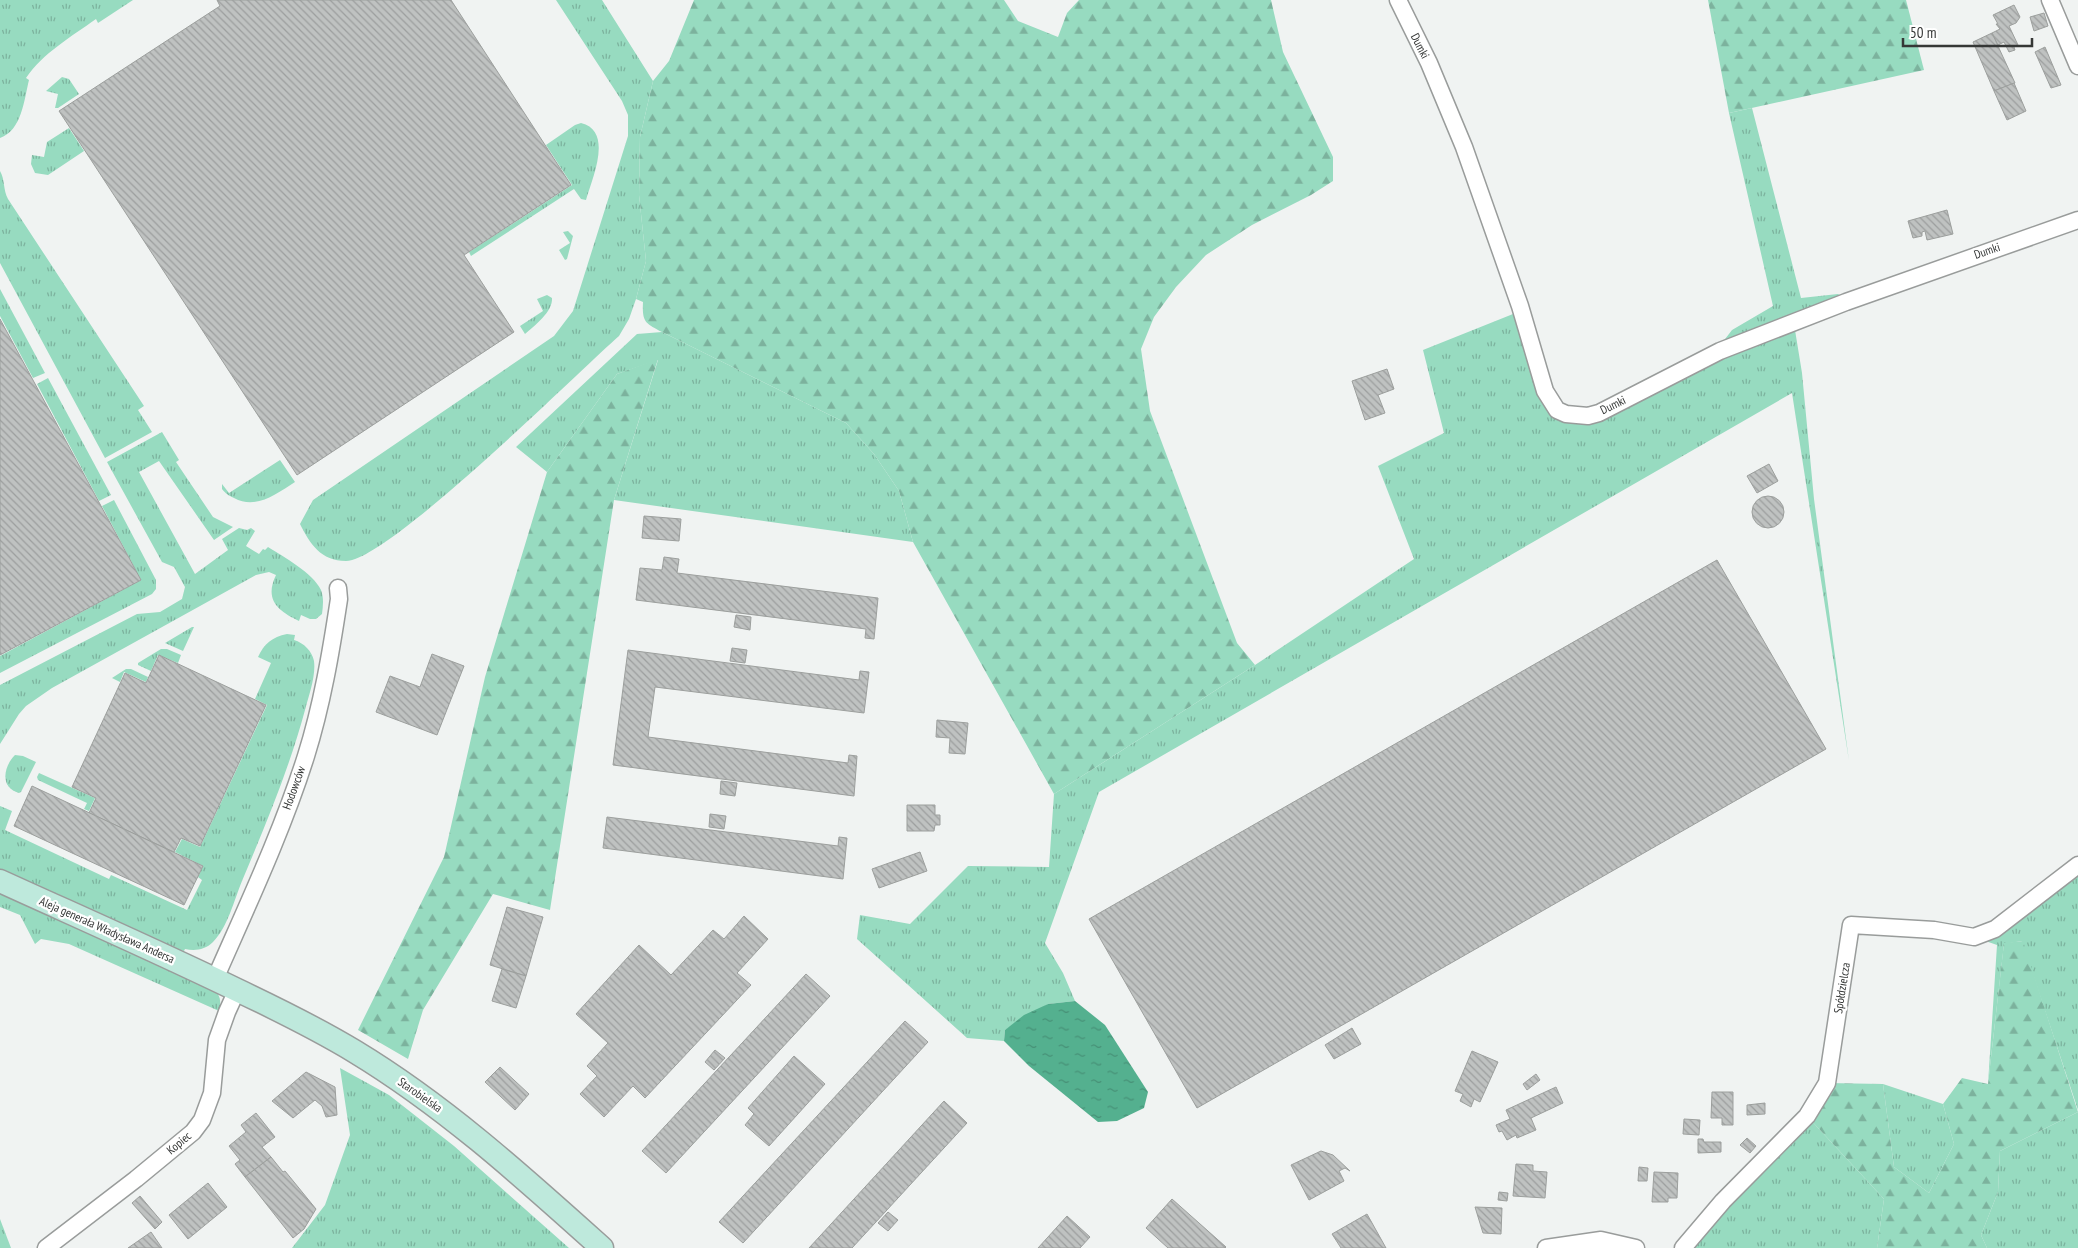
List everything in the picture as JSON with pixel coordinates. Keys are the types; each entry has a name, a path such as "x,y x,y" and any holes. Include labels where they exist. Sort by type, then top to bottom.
{"street":[{"name":"Dumki","path":"1398,0 1429,63 1464,147 1520,306 1545,391 1557,410 1566,414 1588,416 1600,413 1720,350 1855,298 2078,220"},
{"path":"2050,0 2078,66"},
{"name":"Hodowców","path":"214,978 248,902 306,756 323,691 339,599 338,588"},
{"name":"Spółdzielcza","path":"1683,1248 1722,1201 1807,1116 1827,1083 1851,925 1934,930 1974,937 1995,929 2078,865"},
{"name":"Aleja generała Władysława Andersa","path":"0,881 214,978"},
{"name":"Starobielska","path":"214,978 324,1034 387,1071 423,1096 496,1153 602,1248"},
{"name":"Kopiec","path":"46,1248 144,1173 193,1132 202,1120 212,1093 217,1040 237,990"},
{"path":"1546,1248 1601,1240 1636,1248"}],"green space":[{"path":"0,0 133,0 98,23 96,19 58,46 33,69 26,78 29,80 18,121 7,134 0,138"},
{"path":"556,0 602,0 653,81 640,137 639,195 646,261 629,319 619,336 440,500 368,553 346,561 330,558 317,550 300,524 313,500 554,336 573,311 628,136 628,115 622,101"},
{"path":"694,0 1004,0 1018,21 1058,37 1067,13 1079,0 1271,0 1283,52 1333,157 1333,181 1311,195 1252,225 1206,255 1176,287 1154,317 1141,349 1150,411 1237,643 1255,665 1054,794 913,542 899,491 874,454 846,423 662,332 648,324 644,318 643,302 636,299 646,261 639,195 640,137 653,81 669,61"},
{"path":"1708,0 1906,0 1924,70 1729,113"},
{"path":"62,77 69,79 79,94 58,108 55,108 58,94 46,91"},
{"path":"1752,108 1801,298 1838,294 1844,298 1722,343 1732,330 1773,306 1729,113"},
{"path":"581,123 591,128 597,135 599,145 596,169 586,200 581,199 574,189 471,256 469,252 572,185 546,145"},
{"path":"69,128 84,151 48,175 35,173 31,164 32,155 44,157 47,142"},
{"path":"0,171 8,199 144,406 138,410 152,432 105,458 0,263"},
{"path":"568,231 573,236 567,259 565,260 559,250 570,243 563,232"},
{"path":"0,289 45,373 33,378 0,316"},
{"path":"547,295 552,298 549,308 542,318 525,334 520,326 543,311 537,299"},
{"path":"1513,314 1517,315 1541,392 1577,421 1720,355 1795,330 1802,373 1814,499 1849,761 1792,393 1099,792 1045,943 1063,973 1075,1001 1048,1004 1005,1030 1004,1041 967,1038 857,939 860,915 910,924 968,866 1049,867 1054,794 1255,665 1414,559 1378,466 1444,433 1423,350"},
{"path":"662,332 846,423 874,454 899,491 913,542 614,500 658,360 617,374 547,472 516,447 637,334"},
{"path":"658,359 614,500 550,910 493,894 423,1010 408,1059 358,1030 444,857 485,677 547,472 617,374"},
{"path":"48,378 111,495 99,501 37,384"},
{"path":"162,432 179,460 176,462 213,517 233,527 214,540 159,461 139,472 195,574 228,550 222,539 239,528 247,530 251,528 255,531 246,546 259,554 268,547 312,578 323,596 322,614 316,619 310,619 301,615 299,621 291,617 279,609 272,598 276,575 269,572 256,575 52,688 26,706 0,744 0,685 137,614 160,612 182,599 185,587 174,567 162,562 107,462"},
{"path":"280,460 295,482 273,496 258,501 242,501 229,495 222,489 222,484 229,493"},
{"path":"114,500 156,580 156,589 152,594 0,673 0,656 141,580 102,506"},
{"path":"194,627 183,651 165,643"},
{"path":"287,634 295,635 294,640 304,645 311,654 314,661 312,686 292,754 268,817 227,921 210,945 200,949 185,949 184,951 171,948 0,869 0,806 12,811 5,830 109,879 111,875 187,910 202,880 198,877 203,866 175,852 182,839 200,847 267,705 255,699 271,663 258,657 269,642"},
{"path":"161,649 167,649 181,655 178,663 158,655 151,671 138,665 138,663"},
{"path":"126,669 131,669 148,677 146,682 124,672 120,682 112,678"},
{"path":"15,755 23,756 36,762 19,793 9,787 5,777 8,765"},
{"path":"39,773 95,798 89,811 84,809 87,803 38,780"},
{"path":"2078,865 2078,1110 2022,941 2004,944 1988,1084 1997,945 1974,937"},
{"path":"0,894 216,991 220,1001 219,1011 69,944 41,939 35,944 20,915 0,907"},
{"path":"2023,941 2078,1112 2000,1151 1998,1192 1981,1235 1987,1248 1877,1248 1884,1199 1807,1116 1827,1083 1883,1084 1894,1167 1929,1193 1954,1144 1943,1104 1962,1078 1988,1084 2004,943"},
{"path":"340,1068 389,1095 454,1146 569,1248 292,1248 325,1205 350,1135"},
{"path":"1883,1084 1943,1104 1954,1144 1929,1193 1894,1167"},
{"path":"2078,1112 2078,1248 1987,1248 1981,1235 1998,1192 2000,1151"},
{"path":"1807,1116 1884,1199 1877,1248 1683,1248"},
{"path":"0,1219 11,1248 0,1248"}],"water":[{"path":"1075,1001 1105,1025 1148,1092 1144,1108 1117,1121 1098,1122 1029,1066 1004,1041 1005,1030 1024,1015 1048,1004"}],"building":[{"path":"217,0 451,0 571,185 464,255 514,332 297,475 59,111 220,6"},
{"path":"2014,5 2020,17 2016,23 2009,26 2018,45 2014,47 2015,50 2009,52 2004,42 1998,45 1992,33 2000,29 1993,15"},
{"path":"2044,13 2048,26 2034,31 2030,17"},
{"path":"1992,33 2015,83 1994,91 1973,42"},
{"path":"2045,47 2061,85 2051,88 2035,52"},
{"path":"2014,83 2026,111 2007,120 1994,91"},
{"path":"1947,210 1953,234 1927,240 1925,231 1922,232 1922,236 1913,238 1908,221"},
{"path":"0,319 141,580 0,655"},
{"path":"1387,369 1394,389 1378,395 1385,413 1365,420 1352,381"},
{"path":"1769,464 1778,481 1757,493 1747,476"},
{"path":"1768,496 1774,497 1779,501 1783,506 1783,518 1779,523 1774,527 1768,528 1762,527 1757,523 1753,518 1752,512 1753,506 1757,501 1762,497"},
{"path":"644,516 681,519 679,541 642,538"},
{"path":"664,557 679,559 677,573 878,598 874,639 865,638 866,629 636,600 640,568 662,570"},
{"path":"1717,560 1826,749 1197,1108 1089,919"},
{"path":"736,615 751,617 750,630 734,627"},
{"path":"732,648 747,650 745,663 730,661"},
{"path":"628,650 859,680 860,671 869,672 864,713 655,687 648,737 848,763 849,755 857,756 854,796 613,765"},
{"path":"432,654 464,666 437,735 376,712 390,676 420,687"},
{"path":"159,655 266,705 200,846 181,838 174,852 89,813 96,798 72,787 125,673 146,683"},
{"path":"937,720 968,723 965,754 949,753 950,738 936,737"},
{"path":"721,781 737,783 735,796 720,794"},
{"path":"32,786 203,866 184,905 14,826"},
{"path":"907,805 935,805 935,815 940,815 940,825 935,825 934,831 907,831"},
{"path":"710,814 726,816 724,829 709,827"},
{"path":"607,817 838,846 839,837 847,838 843,879 603,848"},
{"path":"920,852 927,871 879,888 872,869"},
{"path":"507,907 543,917 526,976 490,965"},
{"path":"744,916 768,939 737,973 751,985 645,1098 633,1086 604,1117 580,1094 597,1076 587,1066 608,1043 576,1014 639,945 671,975 713,930 724,939"},
{"path":"502,969 526,976 516,1008 492,1001"},
{"path":"806,974 830,996 666,1173 642,1151"},
{"path":"905,1021 928,1042 743,1243 719,1222"},
{"path":"1352,1028 1361,1044 1334,1059 1325,1045"},
{"path":"715,1050 725,1058 714,1070 705,1062"},
{"path":"1472,1051 1498,1062 1480,1102 1474,1099 1471,1107 1460,1101 1463,1094 1455,1091"},
{"path":"794,1056 825,1084 769,1146 745,1125 754,1114 748,1108"},
{"path":"500,1067 529,1094 515,1110 485,1082"},
{"path":"306,1072 335,1087 337,1115 326,1117 322,1106 315,1100 293,1118 272,1101"},
{"path":"1536,1074 1540,1080 1527,1090 1523,1084"},
{"path":"1556,1087 1563,1103 1531,1118 1536,1130 1517,1138 1516,1135 1507,1140 1502,1131 1499,1132 1496,1125 1510,1119 1506,1110"},
{"path":"1712,1092 1733,1092 1733,1125 1722,1125 1722,1118 1711,1118"},
{"path":"944,1101 967,1123 852,1248 809,1248"},
{"path":"1765,1103 1765,1114 1747,1115 1747,1105"},
{"path":"256,1113 275,1137 262,1147 271,1157 245,1177 235,1164 240,1160 229,1146 246,1132 241,1125"},
{"path":"1684,1119 1700,1120 1699,1135 1683,1134"},
{"path":"1747,1138 1756,1146 1750,1153 1740,1145"},
{"path":"1698,1139 1703,1139 1704,1142 1721,1142 1721,1152 1698,1153"},
{"path":"1321,1151 1333,1155 1350,1171 1345,1168 1339,1171 1344,1181 1309,1200 1291,1165"},
{"path":"271,1157 316,1209 304,1229 293,1238 245,1177"},
{"path":"1516,1164 1533,1165 1533,1171 1547,1172 1545,1198 1513,1196"},
{"path":"1639,1167 1648,1168 1647,1181 1638,1181"},
{"path":"1654,1172 1678,1173 1677,1198 1668,1198 1668,1202 1652,1202"},
{"path":"208,1183 227,1207 188,1239 169,1215"},
{"path":"1499,1192 1508,1193 1507,1201 1498,1200"},
{"path":"140,1196 162,1222 155,1229 132,1203"},
{"path":"1172,1199 1226,1247 1168,1248 1146,1228"},
{"path":"1475,1207 1502,1208 1501,1234 1483,1233"},
{"path":"888,1212 898,1220 888,1231 878,1223"},
{"path":"1367,1214 1386,1248 1341,1248 1332,1234"},
{"path":"1067,1216 1090,1237 1080,1248 1038,1248"},
{"path":"151,1232 162,1248 128,1248"}]}
